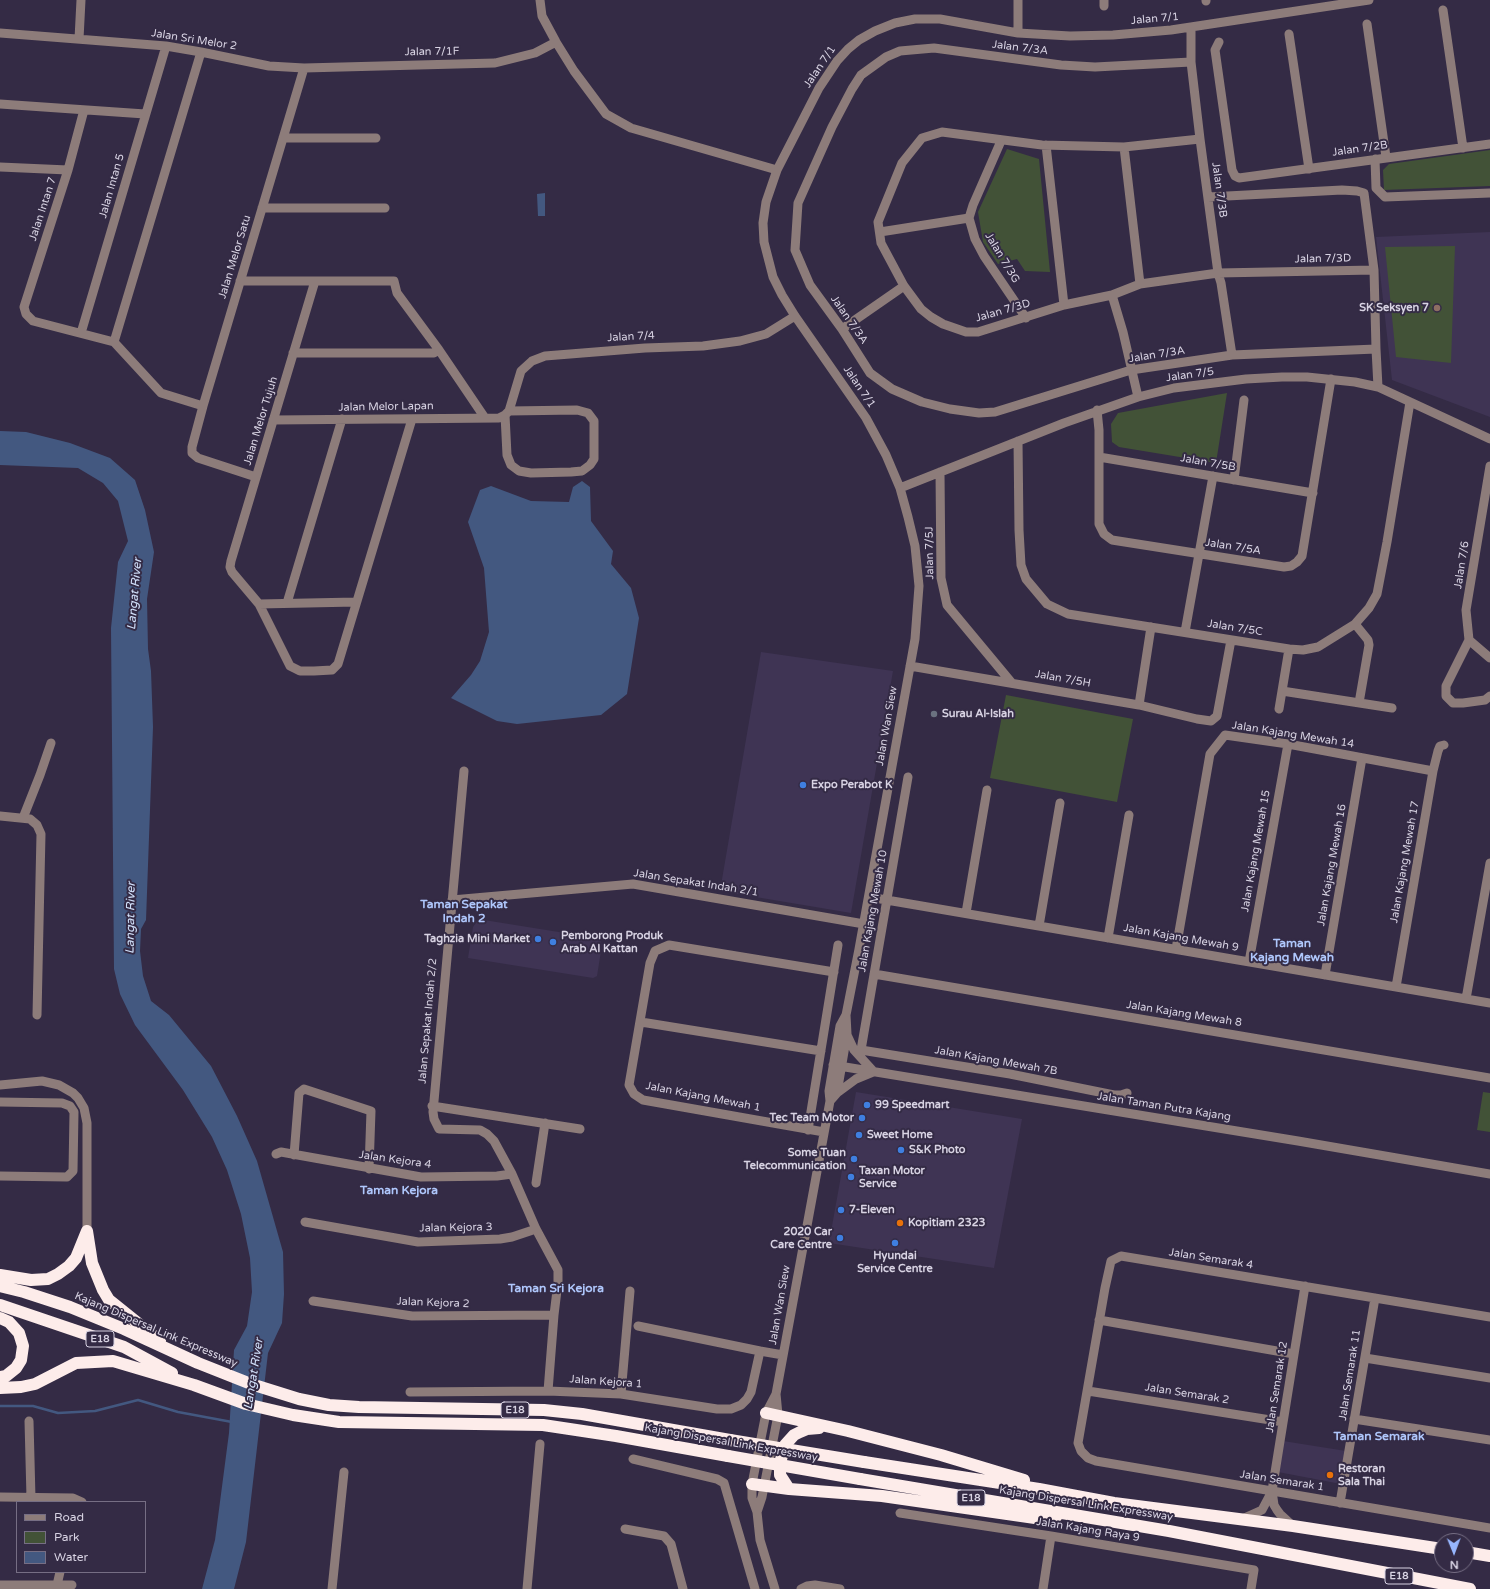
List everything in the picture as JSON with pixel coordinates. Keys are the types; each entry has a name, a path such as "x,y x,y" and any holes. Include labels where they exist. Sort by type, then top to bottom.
{"highway":[{"path":"0,1275 31,1280 48,1278 58,1274 69,1266 76,1258 87,1231"},
{"path":"87,1231 92,1263 103,1290 109,1300 174,1353"},
{"name":"Kajang Dispersal Link Expressway","path":"0,1286 70,1307 124,1329 198,1364 258,1386 299,1399 329,1405 359,1407 544,1410 582,1414 1122,1504 1293,1526 1434,1548"},
{"name":"Kajang Dispersal Link Expressway","path":"0,1305 124,1347 194,1385 246,1404 293,1415 340,1422 543,1425 616,1436 1251,1546 1470,1589"},
{"path":"0,1318 9,1322 19,1333 23,1346 21,1360 16,1368 6,1376 0,1377"},
{"path":"0,1388 22,1387 34,1384 76,1363 114,1361 194,1385"},
{"path":"772,1414 848,1431 973,1464 1068,1494"},
{"path":"789,1489 780,1476 780,1463 785,1445 794,1435 807,1429 848,1431"},
{"path":"758,1484 789,1489 882,1496 1035,1518 1081,1516"},
{"path":"1474,1553 1490,1556"}],"street":[{"path":"79,39 81,0"},
{"path":"540,0 542,16 556,42 574,72 606,114 630,128 777,170"},
{"path":"1018,0 1018,34"},
{"name":"Jalan 7/1","path":"900,488 886,455 866,418 795,316 773,277 764,242 763,223 766,202 777,170 819,88 837,61 848,49 859,40 875,31 895,23 915,19 940,19 1018,34 1070,36 1113,35 1191,28 1369,0"},
{"path":"1443,10 1463,148"},
{"path":"1367,24 1386,157"},
{"name":"Jalan 7/3B","path":"1191,28 1191,62 1200,139 1218,273 1221,283 1232,355"},
{"name":"Jalan Sri Melor 2","path":"0,33 166,46 269,66 304,68"},
{"path":"1290,34 1309,169"},
{"name":"Jalan 7/1F","path":"304,68 495,63 536,53 556,42"},
{"name":"Jalan 7/2B","path":"1219,42 1215,50 1232,170 1235,176 1239,178 1490,144"},
{"name":"Jalan Intan 5","path":"81,333 144,114 166,46"},
{"name":"Jalan 7/3A","path":"1191,62 1095,67 1061,65 934,48 900,51 886,58 861,75 852,89 832,127 798,203 795,250 810,285 842,329 870,373 892,389 922,402 950,409 979,413 995,412 1131,370 1232,355 1376,349"},
{"path":"114,342 201,52"},
{"name":"Jalan Melor Satu","path":"256,477 198,458 192,453 192,447 202,406 304,68"},
{"path":"0,104 144,114"},
{"name":"Jalan Intan 7","path":"81,333 33,321 26,314 24,307 68,170 84,110"},
{"name":"Jalan 7/3D","path":"1200,139 1124,147 1046,145 1001,141 942,132 922,138 902,163 878,222 881,244 904,286 921,308 931,317 955,329 966,332 978,332 1064,305 1112,295 1140,284 1218,273 1374,270"},
{"path":"283,138 376,138"},
{"path":"880,232 969,218 973,205 1001,141"},
{"path":"1046,145 1064,305"},
{"path":"1124,147 1140,284"},
{"path":"1375,159 1376,188 1385,197 1490,193"},
{"path":"0,167 68,170"},
{"path":"1208,197 1342,190 1364,193 1374,270 1378,388"},
{"path":"262,208 385,208"},
{"name":"Jalan 7/3G","path":"969,218 975,239 984,256 1026,318"},
{"path":"240,281 394,281 397,293 486,418"},
{"name":"Jalan Melor Tujuh","path":"259,604 232,572 230,567 231,561 315,281"},
{"path":"842,329 904,286"},
{"path":"1112,295 1123,332 1138,397"},
{"name":"Jalan 7/4","path":"504,415 521,371 532,361 545,356 638,348 703,346 740,341 766,334 795,316"},
{"path":"81,333 114,342 161,393 202,406"},
{"path":"293,353 434,353 439,350"},
{"name":"Jalan 7/5","path":"900,488 1097,410 1138,397 1174,388 1246,379 1282,377 1331,379 1355,382 1378,388 1490,439"},
{"name":"Jalan 7/5A","path":"1097,410 1099,524 1104,534 1112,540 1284,567 1291,566 1302,556 1331,379"},
{"path":"1234,480 1244,400"},
{"name":"Jalan 7/5C","path":"1018,441 1020,556 1026,579 1047,604 1068,614 1288,649 1303,650 1318,647 1356,624 1369,608 1377,594 1410,402"},
{"name":"Jalan Melor Lapan","path":"273,420 486,418 504,415 576,410 588,413 594,421 594,459 590,465 582,471 531,473 520,471 510,465 506,455 504,415"},
{"path":"287,603 342,419"},
{"path":"356,602 259,604 290,666 300,671 314,671 332,670 338,664 412,419"},
{"name":"Jalan 7/5B","path":"1099,457 1313,493"},
{"name":"Jalan 7/6","path":"1469,640 1466,610 1490,466"},
{"name":"Jalan 7/5J","path":"940,472 941,578 947,605 1011,682"},
{"path":"1185,632 1213,476"},
{"name":"Jalan Wan Siew","path":"775,1589 760,1540 757,1512 762,1498 758,1484 830,1101 829,1091 847,1034 846,1015 869,897 917,626 919,586 915,546 900,488"},
{"path":"1356,624 1368,640 1359,703"},
{"path":"1139,705 1151,627"},
{"name":"Jalan 7/5H","path":"910,666 1139,705 1211,721 1217,716 1231,640"},
{"path":"1490,658 1469,640 1446,686 1446,696 1453,703 1485,700 1490,696"},
{"path":"1279,709 1288,649"},
{"path":"1282,691 1392,708"},
{"name":"Jalan Kajang Mewah 14","path":"1176,949 1210,754 1225,735 1288,744 1433,771"},
{"path":"22,818 51,744"},
{"name":"Jalan Kajang Mewah 15","path":"1249,962 1288,744"},
{"name":"Jalan Kajang Mewah 17","path":"1396,987 1433,771 1438,750 1440,746 1444,745"},
{"name":"Jalan Kajang Mewah 16","path":"1325,975 1362,758"},
{"name":"Jalan Sepakat Indah 2/2","path":"464,771 432,1106 434,1119 438,1129 480,1130 484,1132 494,1141 512,1174"},
{"name":"Jalan Kajang Mewah 10","path":"861,1050 908,777"},
{"path":"966,913 987,790"},
{"path":"1039,926 1060,802"},
{"path":"1108,938 1129,814"},
{"path":"0,816 30,819 37,825 41,834 37,1015"},
{"path":"1466,999 1490,863"},
{"name":"Jalan Sepakat Indah 2/1","path":"452,900 633,884 864,924"},
{"name":"Jalan Kajang Mewah 9","path":"869,897 1490,1003"},
{"name":"Jalan Kajang Mewah 1","path":"824,1132 643,1100 634,1094 629,1085 641,1022 650,962 655,951 669,945 834,972"},
{"path":"808,1130 838,945"},
{"name":"Jalan Kajang Mewah 8","path":"874,974 1490,1078"},
{"name":"Jalan Wan Siew","path":"837,1093 840,1026 846,1015"},
{"path":"641,1022 821,1051"},
{"path":"830,1101 837,1093 856,1079 874,1072 854,1050 847,1034"},
{"name":"Jalan Kajang Mewah 7B","path":"861,1050 1010,1074 1114,1095 1127,1093"},
{"name":"Jalan Taman Putra Kajang","path":"838,1065 1490,1174"},
{"path":"0,1085 42,1082 59,1085 73,1093 84,1108 88,1123 87,1231"},
{"path":"294,1156 299,1093 304,1089 371,1111 369,1169"},
{"path":"0,1102 62,1103 70,1106 74,1112 73,1171 66,1176 0,1176"},
{"path":"432,1106 580,1129"},
{"path":"536,1183 545,1123"},
{"name":"Jalan Kejora 4","path":"276,1154 281,1152 294,1156 421,1177 512,1174"},
{"path":"512,1174 536,1229 558,1270 548,1391"},
{"name":"Jalan Kejora 3","path":"305,1222 418,1242 500,1239 512,1237 536,1229"},
{"name":"Jalan Semarak 4","path":"1078,1444 1099,1320 1111,1261 1121,1256 1490,1317"},
{"name":"Jalan Semarak 12","path":"1293,1526 1280,1514 1274,1505 1272,1491 1305,1286"},
{"path":"621,1394 630,1291"},
{"name":"Jalan Semarak 11","path":"1340,1503 1375,1298"},
{"name":"Jalan Kejora 2","path":"313,1301 412,1316 554,1315"},
{"path":"1099,1320 1294,1354"},
{"path":"638,1326 783,1355"},
{"name":"Jalan Kejora 1","path":"410,1392 548,1391 621,1394 717,1409 730,1409 741,1405 747,1400 751,1392 760,1351"},
{"path":"1365,1358 1490,1378"},
{"name":"Jalan Semarak 2","path":"1088,1391 1283,1422"},
{"path":"1354,1419 1490,1440"},
{"path":"29,1421 31,1498"},
{"path":"527,1589 540,1444"},
{"name":"Jalan Semarak 1","path":"1078,1444 1081,1451 1088,1458 1096,1461 1490,1528"},
{"path":"633,1459 717,1479 724,1483 728,1490 755,1589"},
{"path":"332,1589 344,1472"},
{"name":"Jalan Semarak 12","path":"1241,1520 1262,1510 1272,1491"},
{"path":"0,1497 73,1498 80,1501"},
{"name":"Jalan Kajang Raya 9","path":"900,1513 1051,1536 1254,1570 1250,1589"},
{"path":"624,1529 664,1536 671,1544 683,1589"},
{"path":"1043,1589 1051,1536"},
{"path":"57,1585 60,1573"},
{"path":"0,1585 72,1585"},
{"path":"801,1589 807,1586 815,1585 840,1589"}],"shaded area":[{"name":"SK Seksyen 7","path":"1490,232 1490,417 1392,380 1376,237"},
{"path":"761,652 893,671 851,913 720,891"},
{"path":"478,920 596,938 600,940 602,945 597,976 593,978 468,958 473,927"},
{"path":"856,1092 1022,1119 994,1268 829,1243"},
{"path":"1283,1441 1346,1451 1341,1484 1278,1472"}],"green space":[{"path":"1007,149 1039,159 1050,272 1025,271 1017,259 998,264 983,242 978,212"},
{"path":"1490,150 1490,186 1384,190 1383,170 1389,164"},
{"path":"1455,246 1451,363 1396,357 1385,247"},
{"path":"1227,393 1216,463 1119,447 1112,442 1111,424 1118,413"},
{"path":"1006,695 1133,719 1117,802 990,778"},
{"path":"1483,1092 1490,1093 1490,1132 1477,1130"}],"water":[{"path":"545,193 545,216 538,216 537,194"},
{"name":"Langat River","path":"0,431 26,432 70,443 110,458 135,480 145,510 154,552 147,599 148,649 151,671 153,727 146,920 141,929 140,951 143,976 151,1001 169,1015 211,1066 237,1116 257,1161 283,1252 284,1294 282,1323 268,1353 246,1542 234,1589 202,1589 215,1540 229,1433 234,1350 247,1326 252,1292 250,1258 241,1214 227,1170 212,1137 183,1090 135,1025 120,994 114,969 111,628 118,562 128,541 118,501 103,483 78,468 0,465"},
{"path":"582,481 590,487 591,521 613,551 611,564 631,588 639,618 627,694 601,715 517,724 497,721 451,698 471,675 480,661 489,632 484,568 468,522 480,490 491,486 531,501 569,502 573,487"}],"waterway":[{"path":"0,1406 33,1406 58,1413 95,1411 138,1400 178,1412 232,1422"}],"place":[{"name":"SK Seksyen 7","path":"1437,308"},
{"name":"Surau Al-Islah","path":"934,714"},
{"name":"Expo Perabot K","path":"803,785"},
{"name":"Taghzia Mini Market","path":"538,939"},
{"name":"Pemborong Produk Arab Al Kattan","path":"553,942"},
{"name":"99 Speedmart","path":"867,1105"},
{"name":"Tec Team Motor","path":"862,1118"},
{"name":"Sweet Home","path":"859,1135"},
{"name":"S&K Photo","path":"901,1150"},
{"name":"Some Tuan Telecommunication","path":"854,1159"},
{"name":"Taxan Motor Service","path":"851,1177"},
{"name":"7-Eleven","path":"841,1210"},
{"name":"Kopitiam 2323","path":"900,1223"},
{"name":"2020 Car Care Centre","path":"840,1238"},
{"name":"Hyundai Service Centre","path":"895,1243"},
{"name":"Restoran Sala Thai","path":"1330,1475"}],"district":[{"name":"Taman Sepakat Indah 2","path":"464,912"},
{"name":"Taman Kajang Mewah","path":"1292,951"},
{"name":"Taman Kejora","path":"399,1191"},
{"name":"Taman Sri Kejora","path":"556,1289"},
{"name":"Taman Semarak","path":"1379,1437"}]}
